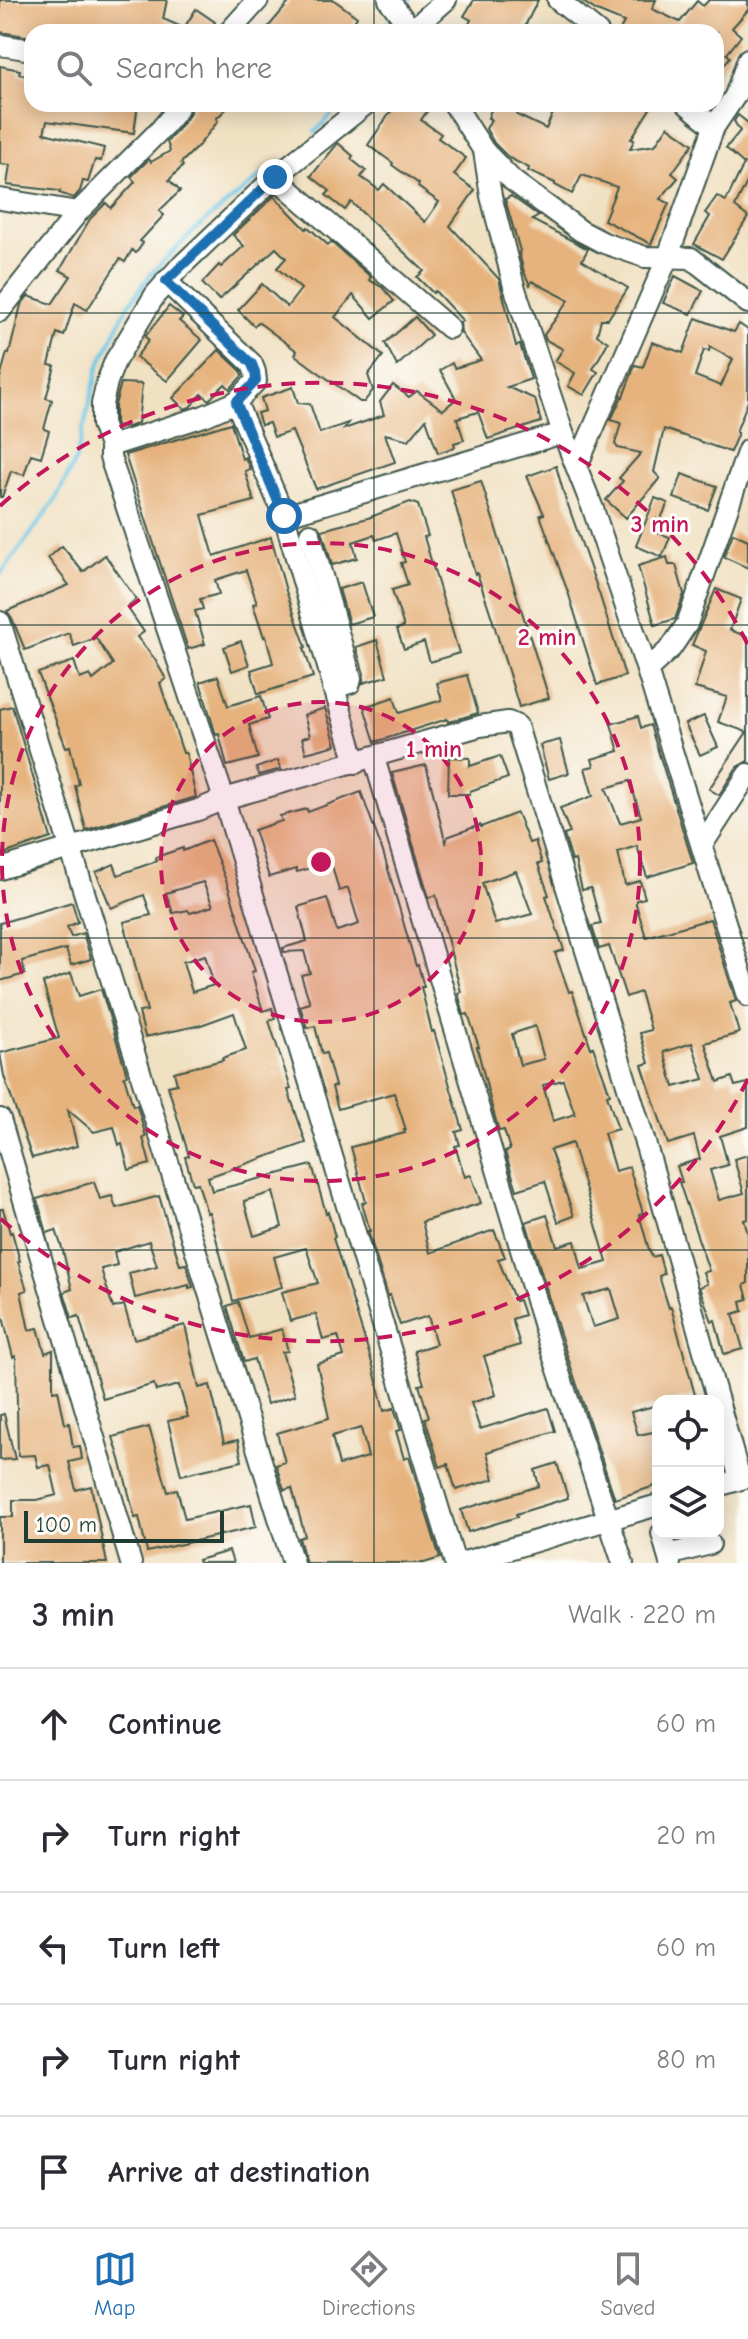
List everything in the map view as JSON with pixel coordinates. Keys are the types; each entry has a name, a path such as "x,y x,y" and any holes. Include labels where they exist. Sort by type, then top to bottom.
{"street":[{"path":"236,24 258,0"},
{"path":"389,0 407,24"},
{"path":"420,24 446,0"},
{"path":"558,0 588,24"},
{"path":"0,45 24,49"},
{"path":"577,466 667,259 714,127 742,102 748,59"},
{"path":"0,311 78,212 175,112"},
{"path":"356,112 275,177 166,281 115,361 102,404 102,424 110,446 110,457 224,799 455,1563"},
{"path":"459,112 484,151 513,181 581,231 604,243 645,257 691,258 748,303"},
{"path":"696,112 714,127"},
{"path":"484,151 491,196 514,286 647,670 748,996"},
{"path":"275,177 449,328"},
{"path":"0,199 78,212"},
{"path":"110,446 204,416 236,402 256,381 252,364 166,281"},
{"path":"236,402 284,516 333,688 365,760 548,1340 623,1563"},
{"path":"284,516 563,433"},
{"path":"647,670 671,648 687,624 748,450"},
{"path":"310,534 351,678 347,685 333,688"},
{"path":"0,622 293,1563"},
{"path":"0,869 198,810 224,799 480,726 508,722 517,726 744,1478 724,1484"},
{"path":"702,845 748,774"},
{"path":"0,1119 131,1563"},
{"path":"461,1563 609,1519 652,1511"},
{"path":"664,1539 669,1559 710,1544"}],"building":[{"path":"0,0 167,0 163,19 175,24 24,24 24,36 0,32"},
{"path":"291,0 334,0 357,17 353,24 271,24"},
{"path":"474,0 538,0 526,24 469,24 471,20 464,16"},
{"path":"580,0 656,0 652,9 680,22 697,1 703,6 709,0 748,0 748,10 732,28 741,36 727,54 730,57 724,65 724,24 623,24"},
{"path":"196,9 215,22 214,24 187,24"},
{"path":"0,66 20,70 19,74 24,75 24,112 137,112 134,133 47,121 44,133 104,148 101,161 95,160 88,182 83,181 74,198 60,191 7,185 10,165 0,164"},
{"path":"190,112 223,112 169,180 180,191 159,211 164,215 140,241 143,243 136,253 132,250 125,262 120,259 87,310 75,303 64,336 57,333 49,365 55,366 46,398 52,400 44,429 49,431 41,457 31,454 24,475 11,471 0,497 0,378 21,305 28,296 52,304 71,276 60,270 90,219 106,203 111,208 135,182 131,177 149,159 151,162 170,151 167,142"},
{"path":"391,112 426,112 421,120 441,134 438,138 466,158 454,175 475,190 450,226 499,279 516,346 520,345 531,379 507,387 535,399 541,422 488,439 478,412 457,418 464,440 438,453 426,419 409,440 385,434 395,462 316,489 292,431 274,437 269,423 261,425 257,413 265,411 261,398 293,387 298,403 310,404 320,433 348,423 344,429 384,415 380,402 393,385 409,397 417,391 443,410 456,399 440,370 452,363 455,368 481,360 461,333 460,322 463,321 417,277 424,271 351,202 345,210 326,195 330,191 311,176 338,143 366,171 361,177 379,190 384,184 425,222 439,202 368,145"},
{"path":"490,112 518,112 517,115 546,129 553,112 648,112 631,139 634,140 630,149 655,145 668,126 693,144 672,173 678,178 660,199 669,203 651,244 604,220 617,187 582,175 572,194 528,171 529,168 509,158 494,143 486,129 491,119 488,118"},
{"path":"738,115 748,123 748,180 735,207 748,217 722,259 694,244 710,216 705,213 717,196 726,201 744,164 726,148 740,131 734,121"},
{"path":"274,196 306,229 308,227 328,245 331,242 394,301 373,318 353,295 335,317 383,356 368,375 373,390 364,402 295,355 297,351 258,322 254,326 238,310 262,284 287,307 301,289 277,268 286,258 276,248 219,300 202,283 244,246 233,235"},
{"path":"511,196 539,216 532,220 588,249 582,260 628,288 608,319 601,319 597,335 608,342 593,369 598,372 584,395 568,386 575,373 555,361 563,349 546,340 544,335 569,300 532,281 530,285 505,199"},
{"path":"675,276 703,291 691,314 663,303"},
{"path":"169,306 183,317 179,321 202,340 167,381 136,357 149,340 145,337"},
{"path":"415,317 431,335 397,366 385,343"},
{"path":"696,318 734,332 739,324 748,330 748,401 738,433 730,452 664,429 654,472 660,478 626,518 606,500 623,481 619,478 641,453 618,448 615,444 621,423 611,420 635,365 643,367 652,342 683,353","holes":["710,347 733,359 721,386 695,376 704,350 709,351"]},
{"path":"219,350 241,371 242,376 230,389 225,384 209,400 202,394 184,409 173,398"},
{"path":"121,383 142,384 138,423 128,427 116,426 115,422 115,405"},
{"path":"231,423 242,459 245,457 250,469 245,471 254,501 202,515 214,556 271,537 313,677 258,694 251,670 273,663 253,604 257,603 246,570 215,580 219,594 200,599 203,609 195,611 205,644 188,649 125,455"},
{"path":"556,466 625,676 597,685 540,515 544,514 527,476"},
{"path":"682,474 717,486 708,510 674,498"},
{"path":"481,481 549,698 519,707 451,490"},
{"path":"655,498 668,503 655,532 670,537 662,557 636,546"},
{"path":"410,502 418,505 428,536 424,537 459,653 430,662 424,642 404,649 397,629 403,624 392,590 408,585 396,533 376,540 374,535 353,542 357,558 332,565 322,530 368,518"},
{"path":"733,533 748,540 748,568 724,557"},
{"path":"62,546 83,572 105,555 136,599 127,607 144,632 137,637 166,679 160,683 183,753 186,753 196,797 86,830 75,786 79,784 70,746 66,747 38,673 74,661 80,679 90,675 93,680 113,664 96,638 74,646 69,633 25,650 7,611 69,585 48,558"},
{"path":"667,557 669,565 676,565 684,594 675,619 655,625 638,566"},
{"path":"362,582 373,617 349,624 339,589"},
{"path":"716,589 741,599 730,630 748,637 748,761 737,767 719,795 709,789 747,732 718,722 727,697 695,688 706,651 692,645"},
{"path":"377,640 387,676 363,683 364,674 356,647"},
{"path":"241,641 249,665 232,671 224,647"},
{"path":"467,675 478,713 448,722 447,719 375,742 364,707 394,697 399,713 442,700 437,683"},
{"path":"218,676 228,706 261,696 268,719 249,725 258,758 227,766 200,682"},
{"path":"12,706 51,838 3,854 0,846 0,709"},
{"path":"325,708 336,745 306,753 302,738 310,736 304,715"},
{"path":"638,716 641,728 650,725 693,863 647,877 637,846 618,852 625,885 640,881 645,898 636,900 636,904 646,937 710,919 736,1001 730,1003 739,1033 705,1043 718,1082 732,1077 735,1086 748,1083 748,1127 720,1136 728,1165 710,1170 719,1200 744,1193 734,1159 748,1155 748,1219 744,1220 748,1234 748,1283 744,1285 748,1299 741,1301 743,1311 733,1314 743,1349 724,1354 715,1320 712,1321 699,1287 707,1284 703,1272 709,1271 679,1182 682,1182 677,1166 700,1159 694,1136 668,1144 642,1065 649,1063 640,1033 651,1030 640,992 626,997 609,946 599,949 592,926 601,924 591,888 582,890 575,860 572,861 564,835 570,833 560,808 593,796 585,768 594,766 592,759 619,751 611,724","holes":["630,781 641,817 620,823 606,788","692,1043 704,1079 674,1087 664,1052"]},
{"path":"704,716 718,747 700,755 685,724"},
{"path":"560,740 569,773 549,779 540,745"},
{"path":"500,756 508,778 470,791 470,794 448,794 449,757 470,758 470,766"},
{"path":"278,760 281,769 259,775 256,768"},
{"path":"426,765 446,844 447,837 517,813 529,843 535,841 542,863 538,864 549,895 546,896 564,950 555,953 610,1094 607,1095 618,1129 604,1133 615,1171 629,1167 643,1213 639,1214 649,1250 652,1257 659,1255 664,1274 659,1276 671,1307 695,1395 652,1395 652,1407 631,1412 638,1435 652,1432 652,1487 615,1499 526,1222 547,1215 557,1246 575,1241 582,1269 607,1262 572,1143 550,1150 574,1216 558,1222 545,1181 517,1190 505,1152 510,1150 504,1130 499,1131 479,1047 468,1014 464,1015 436,895 429,898 392,773","holes":["516,871 532,914 495,924 482,883","535,1026 544,1059 520,1065 512,1034","563,1080 575,1114 553,1121 543,1085","611,1289 620,1319 593,1327 583,1296"]},
{"path":"361,792 418,965 432,1032 463,1130 456,1132 460,1145 455,1146 465,1177 471,1175 481,1203 422,1222 430,1253 494,1230 505,1257 498,1259 524,1315 512,1319 520,1345 484,1356 496,1395 471,1403 480,1429 548,1408 555,1431 487,1452 494,1479 456,1490 448,1464 440,1467 419,1385 424,1384 414,1351 436,1344 428,1316 400,1325 368,1231 362,1203 366,1202 351,1147 405,1133 406,1130 394,1093 338,1109 326,1053 322,1054 315,1026 307,1028 300,1006 310,1003 301,975 310,973 304,951 284,952 283,948 307,941 298,907 327,898 337,931 359,924 348,888 339,891 331,862 269,877 254,830 282,821 280,816 307,809 308,812"},
{"path":"210,840 255,971 251,972 263,1011 272,1008 275,1019 269,1021 306,1143 208,1177 212,1191 312,1165 384,1411 394,1408 401,1430 396,1431 404,1459 409,1457 440,1558 424,1563 306,1563 299,1538 305,1536 292,1488 284,1490 276,1465 285,1462 277,1433 329,1418 317,1364 344,1356 338,1336 323,1340 316,1314 290,1321 282,1292 318,1283 306,1248 274,1257 282,1287 233,1301 209,1212 198,1183 193,1184 185,1157 189,1156 168,1086 177,1084 174,1072 223,1060 246,1050 234,1013 201,1025 145,1037 139,1012 147,1011 124,922 151,915 144,895 111,908 96,872 114,864 118,875 157,861 156,857 183,848 183,851","holes":["203,882 213,906 190,913 188,910 173,913 166,893","205,955 214,985 192,992 183,962","273,1192 282,1227 254,1236 244,1201","361,1428 368,1457 339,1465 332,1436"]},
{"path":"72,902 78,922 67,927 71,937 83,933 91,959 71,965 66,949 22,961 25,974 0,981 0,923"},
{"path":"71,973 79,996 101,989 133,1106 137,1105 146,1137 143,1138 150,1164 129,1170 114,1127 94,1132 68,1110 77,1146 32,1158 4,1076 0,1053 59,1038 43,983"},
{"path":"94,1182 100,1199 112,1196 116,1208 159,1196 180,1265 186,1264 193,1287 189,1288 189,1285 135,1298 129,1273 157,1266 149,1241 114,1252 117,1265 101,1269 113,1308 124,1305 134,1339 185,1325 199,1388 210,1385 224,1443 238,1440 242,1461 181,1475 168,1421 188,1417 179,1385 156,1391 154,1384 103,1399 79,1316 72,1318 64,1292 72,1289 63,1251 56,1230 47,1233 37,1199"},
{"path":"0,1209 3,1209 12,1232 27,1290 21,1292 29,1330 38,1328 45,1353 53,1350 53,1391 58,1390 73,1447 80,1446 82,1459 69,1462 76,1490 91,1486 107,1563 0,1563 0,1517 13,1517 13,1500 37,1500 57,1495 50,1465 38,1467 35,1455 18,1456 16,1356 13,1357 0,1305"},
{"path":"238,1302 249,1338 282,1329 288,1351 282,1352 295,1395 267,1404 254,1359 244,1362 227,1306"},
{"path":"4,1414 15,1459 0,1460 0,1415"},
{"path":"149,1427 168,1492 177,1489 185,1519 251,1504 256,1527 147,1552 113,1437"},
{"path":"557,1463 568,1498 468,1532 461,1510 539,1486 535,1470"},
{"path":"229,1551 233,1563 199,1563 198,1560"}],"waterway":[{"path":"405,4 410,0"},
{"path":"315,132 334,112"},
{"path":"0,575 55,501 76,459 98,368 126,309 151,274 197,228 265,173"}],"route":[{"path":"275,177 166,281 252,364 256,381 236,402 284,516"}]}
